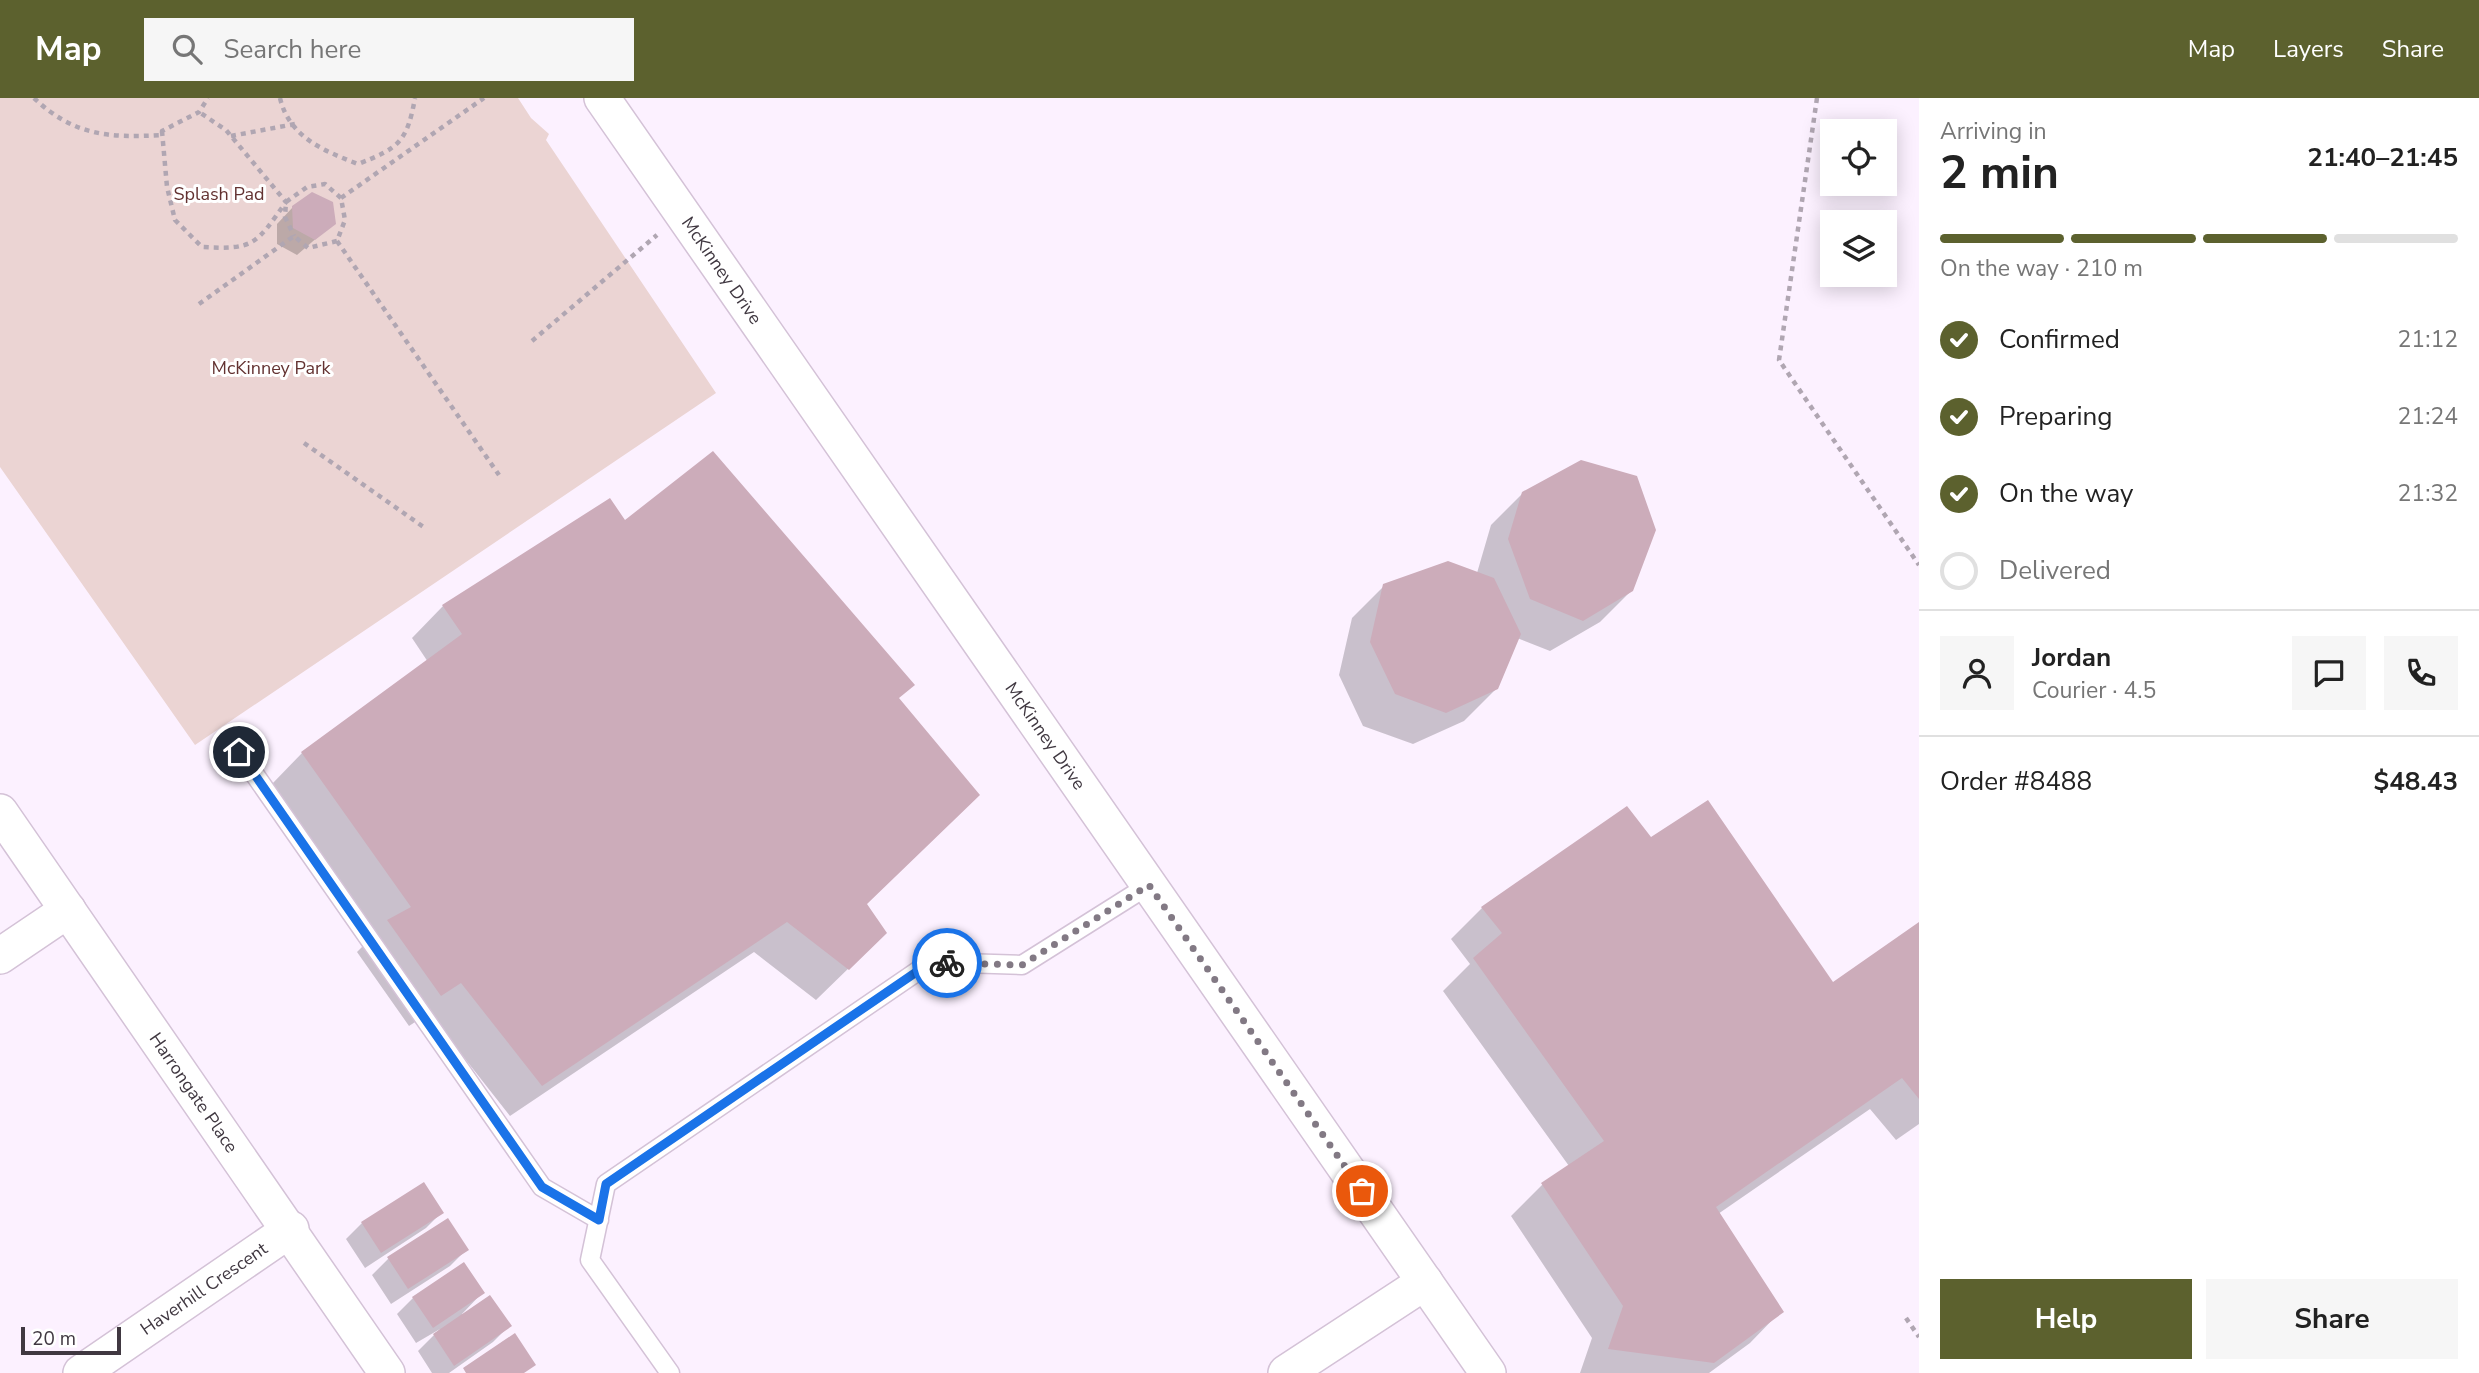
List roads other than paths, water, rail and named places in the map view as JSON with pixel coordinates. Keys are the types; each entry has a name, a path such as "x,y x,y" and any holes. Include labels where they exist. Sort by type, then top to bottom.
{"street":[{"name":"McKinney Drive","path":"602,98 1488,1373"},
{"name":"Harrongate Place","path":"0,812 291,1229 387,1373"},
{"path":"0,956 68,909"},
{"name":"Haverhill Crescent","path":"81,1373 291,1229"},
{"path":"1286,1373 1425,1282"}],"lane":[{"path":"239,752 542,1187 599,1220"},
{"path":"670,1373 590,1259 606,1184 931,962 1022,965 1149,885"}],"park label":[{"name":"Splash Pad","path":"219,194"},
{"name":"McKinney Park","path":"271,368"}]}
